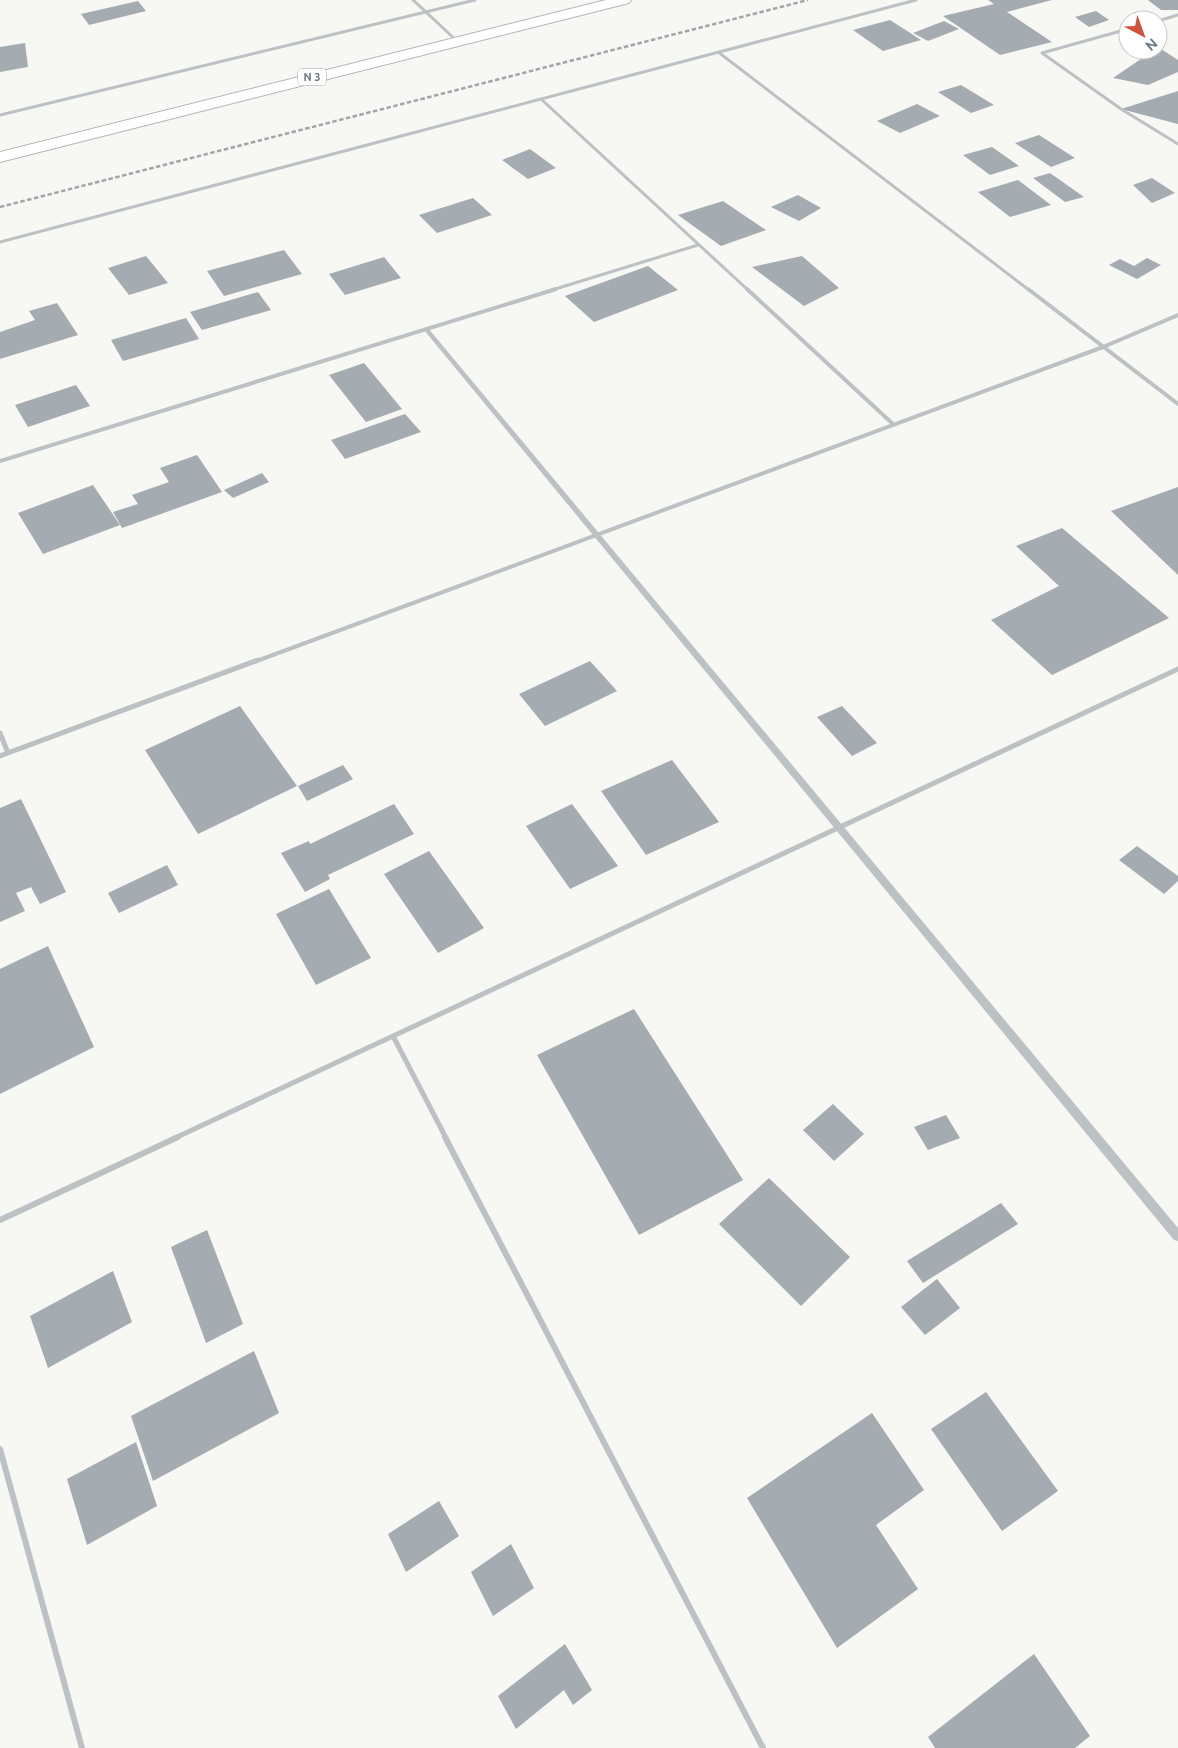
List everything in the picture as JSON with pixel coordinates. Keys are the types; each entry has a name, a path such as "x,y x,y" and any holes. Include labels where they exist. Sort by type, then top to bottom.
{"main road":[{"name":"N 3","path":"0,157 624,0"}],"street":[{"path":"413,0 457,41"},
{"path":"0,115 475,0"},
{"path":"0,242 916,0"},
{"path":"1118,32 1042,53 1121,109 1178,144"},
{"path":"718,52 1178,404"},
{"path":"541,99 894,425"},
{"path":"0,461 698,245"},
{"path":"0,756 1103,347 1178,315"},
{"path":"426,329 1178,1236"},
{"path":"0,1220 1178,669"},
{"path":"0,733 8,753"},
{"path":"393,1036 763,1748"},
{"path":"0,1449 82,1748"}],"building":[{"path":"988,0 1052,0 1007,12 1052,42 1000,55 943,16 994,4"},
{"path":"1148,0 1178,0 1178,10 1161,10"},
{"path":"138,1 146,11 89,25 81,14"},
{"path":"1096,11 1109,20 1089,27 1075,17"},
{"path":"890,20 921,40 883,51 853,30"},
{"path":"944,21 959,29 928,41 913,33"},
{"path":"25,43 28,67 0,72 0,47"},
{"path":"1168,54 1178,60 1178,72 1148,85 1113,78 1139,60 1168,60"},
{"path":"961,85 994,105 971,113 938,92"},
{"path":"1178,91 1178,124 1121,109"},
{"path":"917,104 940,116 900,133 877,121"},
{"path":"1039,135 1075,158 1051,167 1015,143"},
{"path":"992,147 1019,166 990,175 963,155"},
{"path":"530,149 556,168 528,179 502,160"},
{"path":"1050,173 1084,197 1065,202 1033,178"},
{"path":"1152,178 1175,193 1152,203 1133,185"},
{"path":"1018,180 1051,205 1010,217 978,192"},
{"path":"798,195 821,208 799,221 771,207"},
{"path":"473,198 492,215 437,233 419,215"},
{"path":"723,201 766,230 721,246 678,215"},
{"path":"284,250 302,274 224,296 207,271"},
{"path":"146,256 168,283 129,295 108,268"},
{"path":"802,256 839,288 804,306 752,267"},
{"path":"384,257 401,278 345,295 329,274"},
{"path":"1147,258 1161,265 1137,279 1109,265 1120,259 1134,266"},
{"path":"648,266 678,290 594,322 565,296"},
{"path":"258,292 271,310 202,330 190,312"},
{"path":"57,303 78,335 0,359 0,332 35,320 29,311"},
{"path":"186,318 199,339 123,361 111,340"},
{"path":"364,363 402,409 366,422 329,375"},
{"path":"76,385 90,406 28,427 15,405"},
{"path":"405,414 421,432 345,459 331,440"},
{"path":"197,455 222,492 122,528 113,512 138,504 132,495 169,482 160,468"},
{"path":"262,473 269,482 233,498 224,490"},
{"path":"93,485 120,525 43,554 18,513"},
{"path":"1178,487 1178,575 1111,511"},
{"path":"1062,528 1169,618 1052,675 991,620 1059,586 1016,546"},
{"path":"590,661 617,691 545,726 519,694"},
{"path":"240,706 297,786 198,834 145,750"},
{"path":"842,706 877,743 852,756 817,717"},
{"path":"672,760 719,822 646,855 601,791"},
{"path":"343,765 353,779 307,801 298,786"},
{"path":"21,799 66,892 40,904 31,887 16,893 25,911 0,922 0,808"},
{"path":"394,804 414,834 328,875 330,879 305,892 281,853 309,841 310,844"},
{"path":"572,804 618,866 570,889 526,826"},
{"path":"1137,846 1178,876 1178,881 1164,894 1119,860"},
{"path":"429,851 484,928 438,953 384,874"},
{"path":"167,865 178,885 119,913 108,893"},
{"path":"329,889 371,958 316,985 276,914"},
{"path":"48,946 94,1047 0,1094 0,969"},
{"path":"634,1009 743,1180 639,1235 537,1055"},
{"path":"833,1104 864,1134 834,1161 803,1130"},
{"path":"946,1115 960,1138 928,1150 914,1127"},
{"path":"769,1178 850,1257 801,1306 719,1224"},
{"path":"1001,1203 1018,1224 923,1283 907,1261"},
{"path":"207,1230 243,1324 206,1343 171,1247"},
{"path":"113,1271 132,1322 48,1368 30,1316"},
{"path":"937,1279 960,1308 925,1335 901,1307"},
{"path":"254,1351 279,1413 153,1481 131,1416"},
{"path":"986,1392 1058,1491 1002,1531 931,1429"},
{"path":"872,1413 924,1490 876,1525 918,1589 837,1648 747,1498"},
{"path":"136,1442 157,1506 87,1545 67,1479"},
{"path":"439,1501 459,1536 406,1572 388,1534"},
{"path":"511,1544 534,1588 493,1616 471,1572"},
{"path":"565,1644 592,1690 573,1705 564,1690 516,1729 498,1696"},
{"path":"1034,1654 1090,1736 1075,1748 935,1748 928,1737"}],"railway":[{"path":"0,207 808,0"}]}
